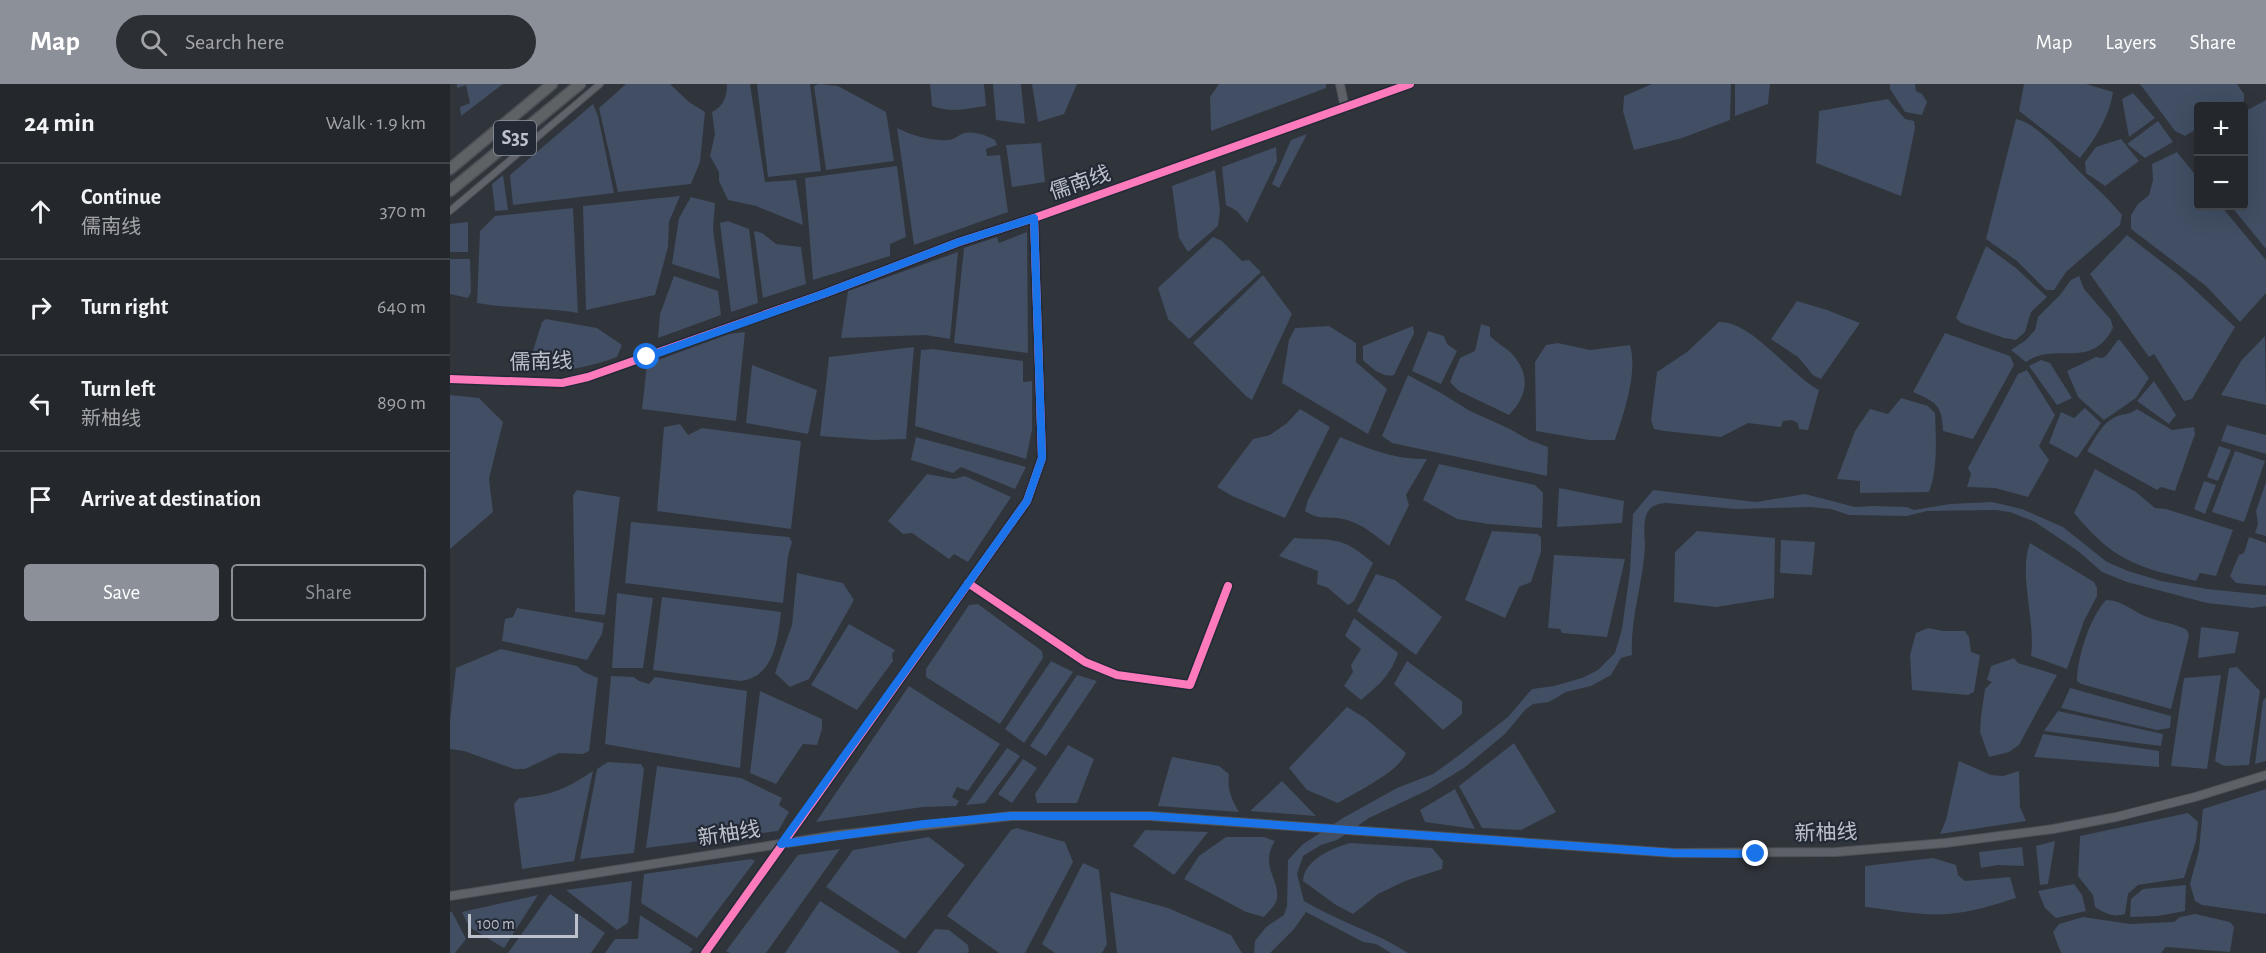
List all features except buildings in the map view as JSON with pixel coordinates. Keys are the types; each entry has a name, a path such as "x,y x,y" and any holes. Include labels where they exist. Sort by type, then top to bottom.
{"highway":[{"name":"S35","path":"450,169 552,84"},
{"name":"S35","path":"450,191 580,84"}],"street":[{"path":"450,211 600,84"},
{"path":"1340,84 1346,108"},
{"name":"儒南线","path":"450,379 562,383 588,377 826,293 959,242 1034,218 1410,84"},
{"path":"705,953 1027,501 1042,458 1034,218"},
{"path":"968,584 1085,662 1117,675 1190,685 1228,586"},
{"name":"新柚线","path":"450,896 781,844 924,824 1011,816 1150,816 1674,853 1836,852 1945,843 2053,829 2116,817 2195,797 2266,775"}],"water":[{"path":"457,84 503,84 461,116 460,107 470,103 466,85 457,88"},
{"path":"626,84 670,84 689,102 705,112 700,162 691,184 618,192 599,108"},
{"path":"727,84 750,84 765,182 796,180 803,225 756,206 728,200 719,181 719,172 710,156 715,134 712,112 724,100"},
{"path":"757,84 810,84 821,171 768,177"},
{"path":"819,84 838,86 886,112 894,161 826,170 814,86"},
{"path":"930,84 984,84 986,106 952,110 932,106"},
{"path":"993,84 1021,84 1025,124 996,120"},
{"path":"1032,84 1077,84 1064,114 1038,122"},
{"path":"1219,84 1326,84 1326,88 1211,131 1210,97"},
{"path":"1652,84 1731,84 1730,120 1682,138 1634,150 1623,111 1624,96"},
{"path":"1735,84 1770,84 1768,104 1735,116"},
{"path":"1890,84 1915,84 1916,91 1922,94 1927,102 1922,115 1905,112 1890,89"},
{"path":"2024,84 2086,84 2113,92 2101,127 2080,158 2019,111"},
{"path":"2140,84 2237,84 2244,94 2242,102 2194,102 2194,130 2185,136 2175,131"},
{"path":"2133,93 2155,118 2129,137 2122,99"},
{"path":"1888,99 1905,119 1914,121 1915,128 1901,196 1816,163 1819,111"},
{"path":"2266,100 2266,249 2234,210 2248,210 2248,110"},
{"path":"593,104 598,116 614,193 513,205 510,175"},
{"path":"2016,119 2031,126 2047,138 2122,215 2120,225 2066,272 2054,290 2046,290 2017,261 1986,239"},
{"path":"2158,121 2173,142 2145,158 2127,144"},
{"path":"897,128 916,136 936,140 949,140 962,134 975,133 995,140 997,145 986,149 987,156 1000,155 1008,212 914,245"},
{"path":"1307,134 1279,188 1272,184 1291,140"},
{"path":"2121,139 2139,161 2105,186 2086,173 2085,162 2096,147"},
{"path":"1041,143 1045,182 1012,187 1006,145"},
{"path":"1276,147 1277,161 1247,223 1237,211 1226,205 1222,167"},
{"path":"2177,152 2194,173 2194,210 2224,210 2266,260 2266,293 2240,322 2206,286 2131,229 2131,215 2138,204 2149,195 2153,180 2152,164"},
{"path":"897,166 906,237 890,244 890,256 813,280 805,178"},
{"path":"1215,170 1220,210 1218,226 1188,252 1179,238 1172,186"},
{"path":"503,175 508,210 495,211 492,184"},
{"path":"680,196 669,222 668,247 655,295 586,310 583,206"},
{"path":"691,197 715,203 713,230 720,279 672,264 679,218"},
{"path":"573,208 578,313 477,303 480,231 495,216"},
{"path":"728,221 749,229 758,303 731,312 720,223"},
{"path":"468,222 468,252 450,252 450,224"},
{"path":"754,231 762,233 776,244 801,247 806,284 763,298"},
{"path":"1027,232 1028,353 954,343 964,248 997,237 999,243"},
{"path":"2127,235 2180,276 2235,327 2192,399 2184,401 2154,354 2149,357 2090,274"},
{"path":"1213,237 1222,241 1242,261 1249,260 1261,272 1189,339 1168,319 1158,288"},
{"path":"1986,246 2016,268 2047,297 2031,312 2025,332 2016,340 1961,323 1956,318"},
{"path":"958,252 950,339 925,335 841,338 848,291"},
{"path":"450,259 470,259 471,292 468,298 450,294"},
{"path":"1263,275 1292,314 1252,400 1193,343"},
{"path":"674,276 718,291 721,315 658,338 660,314"},
{"path":"2079,276 2084,289 2111,320 2113,328 2104,341 2084,352 2037,356 2026,362 2011,350 2026,340 2035,330 2038,317 2071,280"},
{"path":"1797,301 1860,323 1821,379 1813,375 1798,357 1771,339"},
{"path":"546,319 597,328 622,345 617,357 573,369 527,370 542,322"},
{"path":"1719,322 1732,324 1744,330 1819,390 1808,430 1799,429 1798,423 1792,420 1783,421 1781,427 1748,423 1721,437 1654,429 1651,420 1657,372 1687,352"},
{"path":"1481,324 1490,327 1490,336 1516,359 1524,375 1525,383 1521,400 1509,415 1459,391 1450,382 1460,358 1475,351"},
{"path":"1329,326 1356,343 1356,362 1387,389 1368,434 1282,383 1289,340 1295,328"},
{"path":"1413,326 1414,333 1394,375 1381,374 1363,360 1363,346"},
{"path":"1428,331 1444,336 1447,344 1457,351 1441,384 1412,371"},
{"path":"745,332 736,421 642,409 647,364 729,334"},
{"path":"1945,333 2010,356 2014,365 1973,439 1943,431 1941,415 1936,406 1913,392"},
{"path":"2265,336 2266,405 2221,395 2241,361"},
{"path":"2118,340 2149,378 2136,398 2104,420 2078,397 2067,371 2096,357 2106,356"},
{"path":"1558,343 1590,350 1630,345 1631,380 1615,440 1589,440 1536,431 1535,362 1546,345"},
{"path":"914,347 906,439 873,440 820,436 829,357"},
{"path":"932,349 1023,361 1023,382 1032,381 1032,430 1026,459 915,426 921,350"},
{"path":"2041,360 2050,363 2072,398 2057,405 2029,366"},
{"path":"752,365 817,390 808,434 746,423"},
{"path":"2027,370 2055,415 2039,446 2049,460 2028,497 1995,488 1967,487 1971,474 1968,468 2018,374"},
{"path":"1408,375 1470,411 1548,447 1547,476 1392,443 1382,436"},
{"path":"2154,381 2176,415 2169,424 2137,401"},
{"path":"450,395 479,398 503,422 489,479 493,512 450,549"},
{"path":"1901,398 1928,406 1935,413 1935,463 1929,492 1860,493 1860,481 1837,479 1855,431 1870,409 1888,414"},
{"path":"2085,408 2101,423 2077,458 2049,443 2061,412 2074,418"},
{"path":"1300,409 1330,427 1285,518 1232,496 1217,487 1253,439 1270,435 1287,423"},
{"path":"2137,409 2172,430 2194,427 2195,434 2175,491 2161,487 2157,490 2087,451 2110,420"},
{"path":"680,424 688,435 702,428 801,441 791,529 657,511 664,427"},
{"path":"2227,425 2266,435 2266,454 2221,441"},
{"path":"916,437 1026,467 1015,489 961,467 953,473 911,460"},
{"path":"1340,437 1393,456 1427,459 1406,495 1409,505 1389,546 1370,531 1353,522 1316,516 1305,511 1308,500"},
{"path":"2219,446 2231,450 2218,481 2207,477"},
{"path":"2235,451 2265,461 2244,522 2212,512"},
{"path":"1439,464 1535,485 1543,493 1542,528 1457,519 1423,500"},
{"path":"2095,469 2136,492 2155,508 2166,509 2233,530 2216,576 2200,573 2196,581 2153,570 2120,556 2099,539 2074,513"},
{"path":"927,474 954,479 965,476 1011,497 968,562 954,554 949,559 912,533 903,534 888,521"},
{"path":"2204,481 2216,485 2205,514 2194,509"},
{"path":"2266,482 2266,536 2255,533 2258,524 2256,511"},
{"path":"1559,488 1624,501 1622,523 1557,527"},
{"path":"577,490 620,497 605,615 575,612 573,495"},
{"path":"1653,490 1756,502 1805,494 1855,507 1907,507 1914,510 1950,504 1992,502 2022,509 2063,527 2107,562 2128,571 2161,581 2207,589 2266,595 2266,606 2253,608 2207,603 2127,582 2102,572 2078,551 2035,522 2010,512 1995,510 1927,511 1907,516 1849,515 1831,509 1810,507 1737,509 1666,503 1657,505 1649,510 1645,518 1644,561 1633,628 1632,655 1621,658 1611,675 1591,686 1566,692 1549,702 1533,704 1505,734 1464,768 1428,790 1369,818 1337,840 1321,845 1303,856 1297,874 1304,901 1408,953 1391,953 1376,944 1363,942 1306,912 1294,929 1270,953 1254,953 1255,941 1266,927 1284,915 1287,906 1288,860 1303,844 1343,818 1397,788 1433,774 1508,717 1532,689 1582,678 1598,670 1615,653 1622,629 1630,571 1633,514"},
{"path":"631,522 789,537 792,542 788,556 783,603 625,583"},
{"path":"1492,531 1537,534 1541,537 1541,552 1531,582 1519,587 1505,618 1465,600"},
{"path":"1697,531 1775,538 1774,598 1716,607 1674,602 1675,552"},
{"path":"2249,537 2266,543 2266,586 2236,583 2230,576 2239,555 2244,553"},
{"path":"1294,538 1340,542 1353,548 1373,563 1354,601 1348,605 1328,588 1317,584 1318,571 1279,556"},
{"path":"1781,540 1815,542 1812,575 1780,573"},
{"path":"2030,543 2094,582 2097,588 2097,596 2084,621 2067,669 2031,656 2032,642 2026,583"},
{"path":"1554,555 1625,559 1607,637 1562,633 1560,629 1548,628"},
{"path":"797,573 843,583 854,600 809,679 790,687 775,673 792,625"},
{"path":"1376,574 1395,580 1442,617 1416,655 1357,611"},
{"path":"617,593 653,598 643,668 612,668"},
{"path":"662,597 781,612 776,645 767,665 760,673 740,681 653,670"},
{"path":"2106,600 2118,602 2144,616 2187,630 2189,636 2171,709 2077,681 2079,661 2086,638 2100,607"},
{"path":"978,604 1042,651 1043,658 1000,724 926,677 926,669 969,605"},
{"path":"517,608 604,623 602,634 587,660 502,641 505,619 513,617"},
{"path":"1354,618 1398,653 1392,668 1361,700 1344,686 1353,672 1351,665 1361,649 1345,636"},
{"path":"849,624 895,650 892,654 893,661 857,710 811,685"},
{"path":"2201,627 2239,632 2235,653 2198,658"},
{"path":"1928,628 1965,631 1969,637 1971,652 1980,655 1974,692 1968,695 1912,690 1910,655 1916,633"},
{"path":"501,649 577,666 598,678 589,751 583,754 559,753 525,769 514,769 464,751 450,749 450,721 456,668"},
{"path":"2014,658 2018,663 2057,675 2019,745 2009,752 1989,757 1980,732 1985,689 1992,682 1987,680 1991,666"},
{"path":"1051,661 1073,672 1024,743 1005,729"},
{"path":"1407,661 1462,701 1462,714 1443,730 1394,684"},
{"path":"2237,667 2260,691 2249,765 2224,766 2215,761 2229,668"},
{"path":"1077,675 1097,681 1046,756 1030,746"},
{"path":"2221,675 2207,769 2171,766 2184,678"},
{"path":"611,676 634,677 649,684 655,677 747,691 740,768 605,744"},
{"path":"909,686 1000,744 968,791 957,787 952,797 959,801 956,806 923,807 816,822"},
{"path":"2070,688 2171,716 2170,728 2157,730 2061,708"},
{"path":"760,691 822,719 822,729 817,745 803,744 776,784 750,773"},
{"path":"2266,697 2266,761 2255,764 2263,701"},
{"path":"1347,707 1365,718 1406,753 1402,760 1386,774 1338,803 1307,790 1289,768"},
{"path":"2058,711 2163,734 2161,746 2044,731"},
{"path":"2043,734 2159,751 2159,767 2034,757"},
{"path":"1514,743 1556,812 1521,830 1482,828 1459,786"},
{"path":"1068,745 1094,759 1077,803 1037,803 1035,794"},
{"path":"1007,748 1020,756 985,803 966,805"},
{"path":"1172,757 1219,766 1229,774 1230,793 1239,812 1158,806"},
{"path":"1023,759 1037,768 1012,803 998,794"},
{"path":"1959,761 1991,775 2003,776 2019,771 2020,807 2026,821 1940,834 1946,820"},
{"path":"608,762 641,764 644,769 634,853 580,859 597,769"},
{"path":"657,766 741,778 782,798 779,805 789,812 778,831 646,848"},
{"path":"593,771 574,861 522,869 514,804 519,798 558,790"},
{"path":"1282,781 1316,816 1250,811"},
{"path":"1455,789 1475,829 1425,822 1420,810"},
{"path":"2266,789 2266,914 2202,905 2195,901 2190,884 2199,850 2203,809"},
{"path":"2188,813 2198,822 2196,841 2184,878 2138,885 2128,894 2125,914 2113,915 2095,907 2093,895 2078,876 2080,836"},
{"path":"1017,828 1065,842 1073,862 1025,953 999,953 947,916 1011,830"},
{"path":"1145,830 1208,832 1174,875 1133,846"},
{"path":"929,837 965,865 905,939 826,887 853,850"},
{"path":"1226,837 1264,837 1275,841 1270,850 1269,859 1276,888 1276,902 1264,917 1246,912 1184,879 1199,856"},
{"path":"2055,841 2048,884 2040,885 2036,846"},
{"path":"1350,843 1432,848 1443,861 1442,869 1405,881 1378,894 1353,914 1336,905 1303,881 1308,867 1320,856"},
{"path":"2022,847 2024,866 1998,865 1981,868 1979,852"},
{"path":"840,849 766,953 726,951 798,855"},
{"path":"1933,858 1956,865 1958,875 1965,881 2010,877 2016,898 1974,910 1948,914 1865,907 1865,866"},
{"path":"751,859 755,861 697,938 641,903 644,874"},
{"path":"1083,863 1099,870 1107,944 1102,953 1055,953 1042,944"},
{"path":"632,881 628,923 617,930 566,890"},
{"path":"2074,884 2082,895 2086,911 2056,918 2045,908 2038,891"},
{"path":"2186,885 2185,911 2158,916 2130,917 2131,899 2143,889"},
{"path":"1110,892 1168,908 1231,935 1242,953 1117,953"},
{"path":"550,894 605,933 591,953 508,953"},
{"path":"538,895 504,948 469,927 462,912"},
{"path":"820,901 900,952 785,953"},
{"path":"450,912 466,939 455,953 450,953"},
{"path":"2195,914 2230,922 2234,927 2230,952 2166,947 2161,953 2061,953 2053,932 2059,924 2083,917 2130,924 2174,922 2180,917"},
{"path":"640,915 693,949 690,953 605,953 615,939 638,939"},
{"path":"935,929 949,930 968,945 969,951 967,953 917,953"}],"cycle path":[{"path":"450,379 562,383 588,377 826,293 959,242 1034,218 1410,84"},
{"path":"705,953 1027,501 1042,458 1034,218"},
{"path":"968,583 1085,662 1117,675 1190,685 1228,586"}],"route":[{"path":"647,357 826,293 959,242 1034,218 1042,458 1027,501 781,844 924,824 1011,816 1150,816 1674,853 1756,854"}]}
